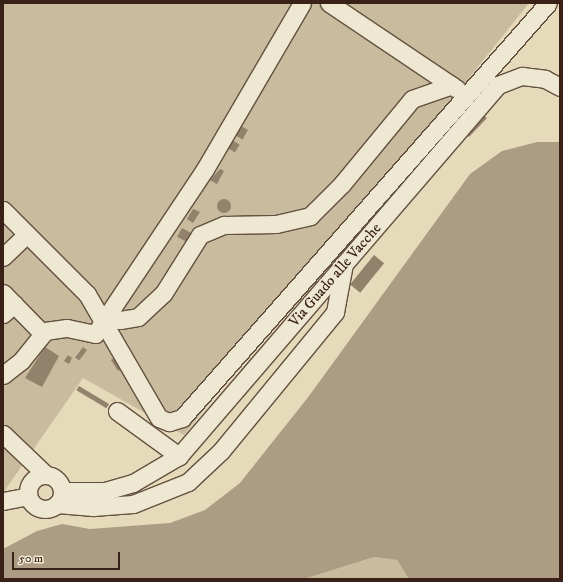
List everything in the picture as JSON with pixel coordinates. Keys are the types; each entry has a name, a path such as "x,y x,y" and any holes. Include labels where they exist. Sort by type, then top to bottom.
{"lane":[{"path":"3,376 21,361 43,334 67,328 95,334 205,169 302,3"},
{"path":"329,3 468,95"},
{"path":"3,210 87,294 105,320 159,418 169,422 182,418 548,3"},
{"name":"Via Guado alle Vacche","path":"59,498 105,491 133,483 179,456 498,85 522,76 545,79 560,87"},
{"path":"105,320 120,320 138,317 163,294 200,235 224,225 276,224 310,216 342,184 412,99 452,85"},
{"path":"3,257 23,238"},
{"path":"28,496 40,509 59,498 93,507 134,504 188,482 220,451 335,312 344,264"},
{"path":"7,303 43,334"},
{"path":"117,411 179,456"},
{"path":"3,434 46,475 59,482 59,498"},
{"path":"28,496 31,481 46,475"},
{"path":"3,501 28,496"}],"shaded area":[{"path":"3,3 529,3 184,435 83,378 3,493"},
{"path":"537,142 560,142 560,579 409,579 397,560 374,557 304,579 3,579 3,549 37,531 62,524 90,529 170,523 205,510 240,483 309,396 470,174 502,151"},
{"path":"374,557 397,560 409,579 304,579"}],"building":[{"path":"483,115 487,118 469,137 466,134"},
{"path":"241,126 248,130 242,140 236,136"},
{"path":"232,140 240,145 235,152 227,148"},
{"path":"220,169 224,171 217,184 210,180"},
{"path":"221,199 227,199 231,203 231,209 227,213 221,213 217,209 217,203"},
{"path":"193,209 200,212 193,223 187,219"},
{"path":"182,228 191,233 186,242 177,237"},
{"path":"374,255 384,263 360,293 350,285"},
{"path":"45,347 59,356 42,387 25,378"},
{"path":"83,347 87,350 79,360 75,357"},
{"path":"68,355 72,358 69,364 64,361"},
{"path":"117,356 125,366 118,371 111,360"},
{"path":"79,386 109,404 106,408 76,390"}]}
